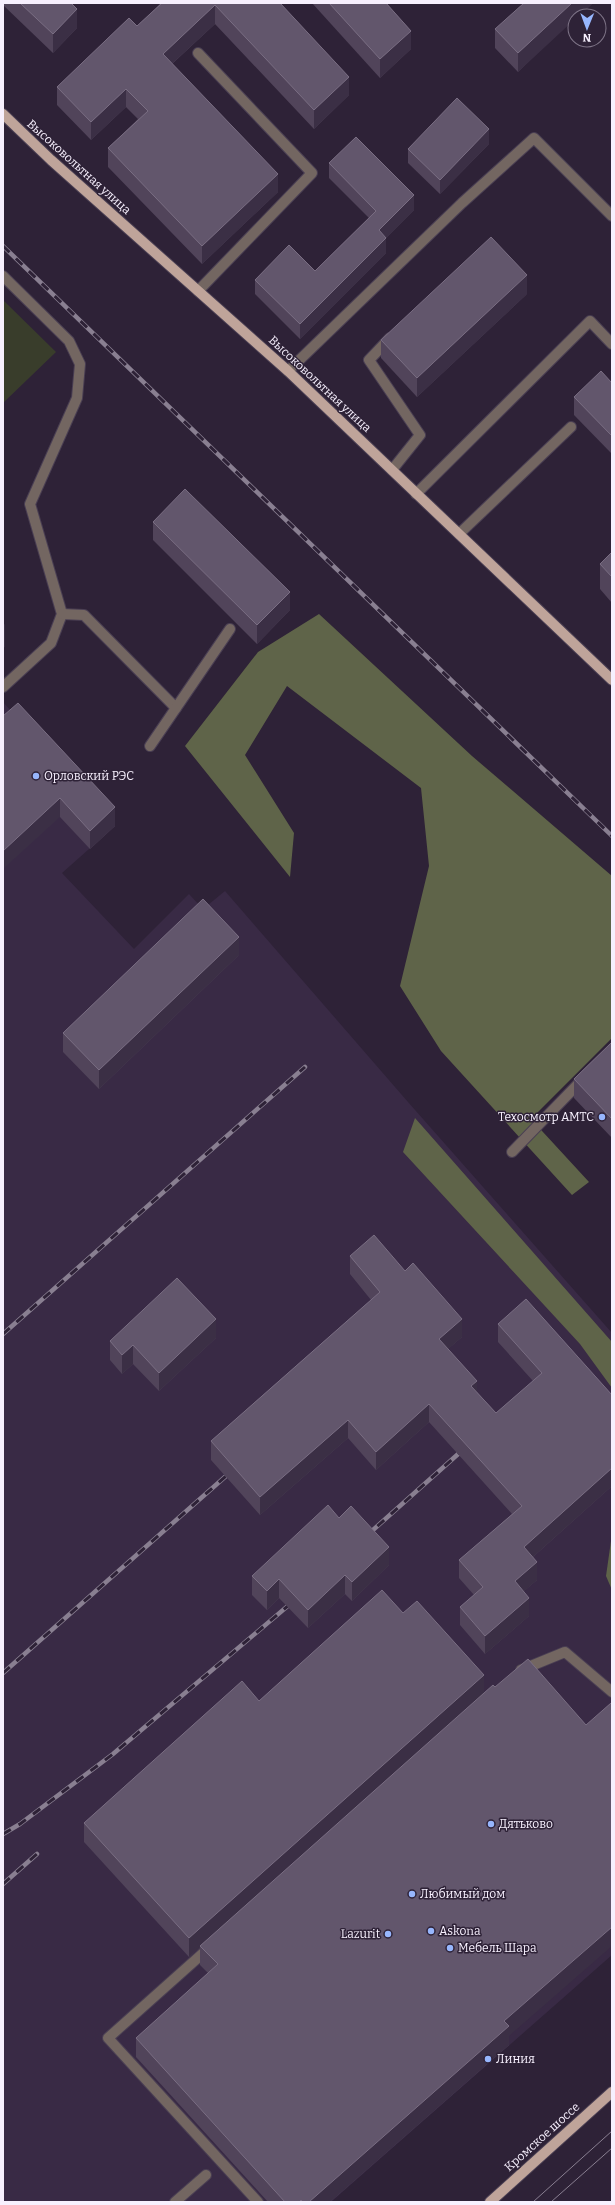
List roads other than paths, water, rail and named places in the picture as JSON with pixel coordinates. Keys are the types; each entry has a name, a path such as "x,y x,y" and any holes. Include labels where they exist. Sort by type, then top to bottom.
{"main road":[{"name":"Высоковольтная улица","path":"3,114 51,160 288,371 612,680"},
{"name":"Кромское шоссе","path":"490,2202 612,2092"}],"lane":[{"path":"198,53 312,173 198,291"},
{"path":"288,371 462,203 534,138 612,216"},
{"path":"3,276 69,342 80,364 77,398 30,504 62,614 51,643 3,687"},
{"path":"416,494 590,321 612,344"},
{"path":"392,470 420,435 369,360 395,333"},
{"path":"459,534 570,427"},
{"path":"62,614 84,614 176,708"},
{"path":"150,746 230,629"},
{"path":"512,1152 590,1073"},
{"path":"512,1678 524,1667 564,1652 612,1692"},
{"path":"221,1937 108,2038 258,2202"},
{"path":"175,2202 206,2175"}],"tram line":[{"path":"533,2202 612,2131"},
{"path":"551,2202 612,2148"}],"railway":[{"path":"3,246 612,836"},
{"path":"3,1334 305,1067"},
{"path":"364,1538 466,1447"},
{"path":"3,1673 226,1476"},
{"path":"3,1834 20,1824 113,1754 296,1599"},
{"path":"3,1884 37,1854"}],"place":[{"name":"Орловский РЭС","path":"36,776"},
{"name":"Техосмотр АМТС","path":"602,1117"},
{"name":"Дятьково","path":"491,1824"},
{"name":"Любимый дом","path":"412,1894"},
{"name":"Askona","path":"431,1931"},
{"name":"Lazurit","path":"388,1934"},
{"name":"Мебель Шара","path":"450,1948"},
{"name":"Линия","path":"488,2059"}]}
